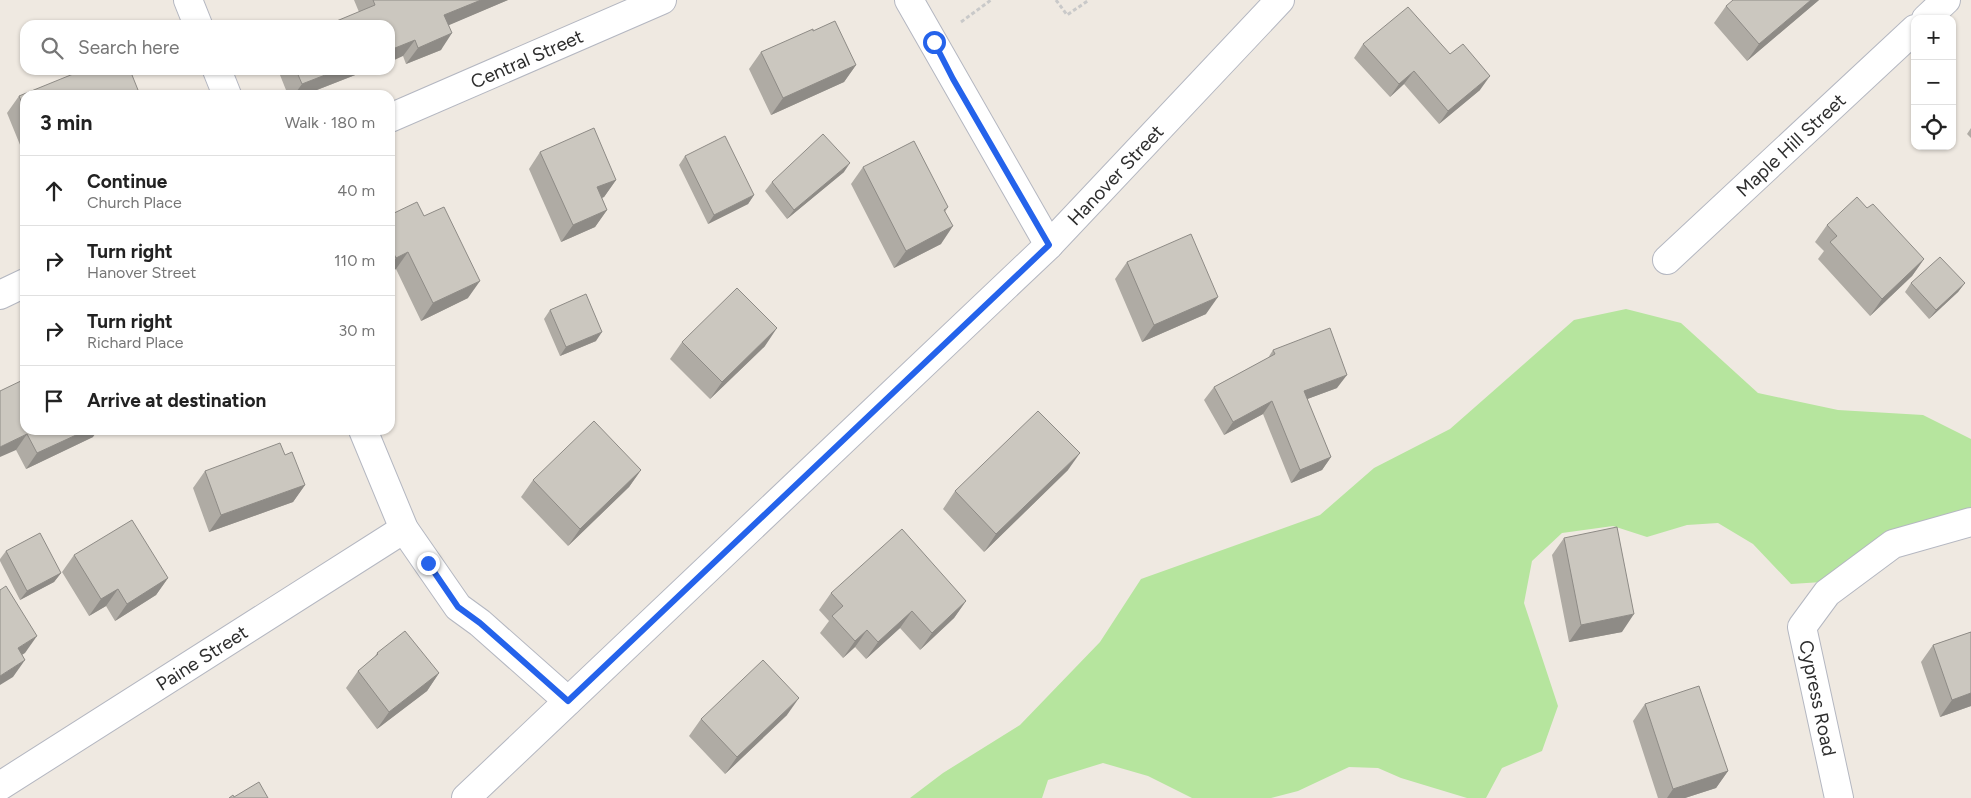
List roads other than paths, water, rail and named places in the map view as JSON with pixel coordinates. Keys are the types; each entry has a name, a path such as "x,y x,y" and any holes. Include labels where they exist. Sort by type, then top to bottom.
{"street":[{"path":"188,0 196,20"},
{"name":"Central Street","path":"395,116 662,0"},
{"path":"909,0 1049,245"},
{"name":"Hanover Street","path":"466,798 1049,245 1280,0"},
{"path":"1930,15 1946,0"},
{"name":"Maple Hill Street","path":"1668,260 1911,34"},
{"path":"219,75 225,90"},
{"path":"0,295 20,286"},
{"path":"365,435 404,529 458,607 480,623 568,701"},
{"name":"Cypress Road","path":"1839,798 1802,627 1826,593 1893,544 1971,522"},
{"name":"Paine Street","path":"0,786 404,529"}]}
